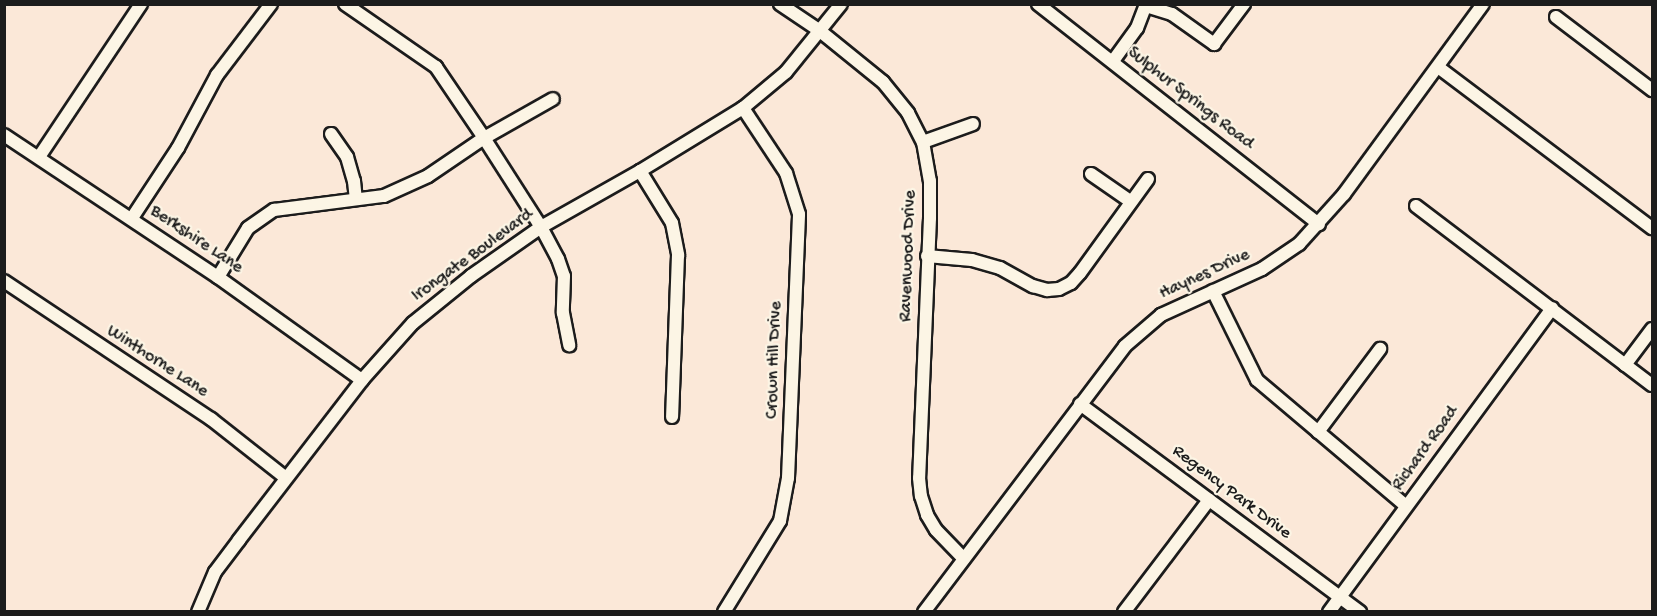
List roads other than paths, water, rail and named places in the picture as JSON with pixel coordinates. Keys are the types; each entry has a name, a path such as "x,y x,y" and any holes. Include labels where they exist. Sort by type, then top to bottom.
{"street":[{"path":"39,157 141,4"},
{"path":"132,218 178,148 217,75 271,4"},
{"path":"345,4 436,67 484,138 541,227 564,276 563,313 569,345"},
{"name":"Ravenwood Drive","path":"780,4 820,31 883,82 908,113 923,142 930,181 919,478 921,496 927,515 936,530 964,560"},
{"name":"Irongate Boulevard","path":"198,612 215,572 363,380 413,323 471,276 541,227 640,171 743,108 786,72 841,4"},
{"name":"Sulphur Springs Road","path":"1038,4 1319,224"},
{"path":"1113,61 1137,28 1146,5 1172,14 1214,44 1244,4"},
{"name":"Haynes Drive","path":"924,612 1125,346 1161,315 1262,269 1299,244 1319,224 1483,4"},
{"path":"1556,17 1653,90"},
{"path":"1438,67 1653,228"},
{"path":"218,277 248,228 274,210 384,196 428,176 484,138 553,99"},
{"name":"Crown Hill Drive","path":"724,612 780,521 788,478 799,214 790,182 743,108"},
{"path":"923,142 973,124"},
{"path":"331,134 347,157 354,181 356,199"},
{"name":"Berkshire Lane","path":"4,135 132,218 363,380"},
{"path":"640,171 672,223 678,255 672,417"},
{"path":"1091,174 1130,201"},
{"path":"927,256 972,260 1000,268 1033,286 1047,290 1059,289 1071,283 1080,273 1148,179"},
{"path":"1416,206 1653,386"},
{"name":"Winthorne Lane","path":"4,281 211,419 286,478"},
{"path":"1213,291 1257,380 1406,506"},
{"name":"Richard Road","path":"1329,612 1552,308"},
{"path":"1625,364 1653,329"},
{"path":"1318,432 1380,349"},
{"name":"Regency Park Drive","path":"1080,404 1360,612"},
{"path":"1124,612 1209,500"}]}
